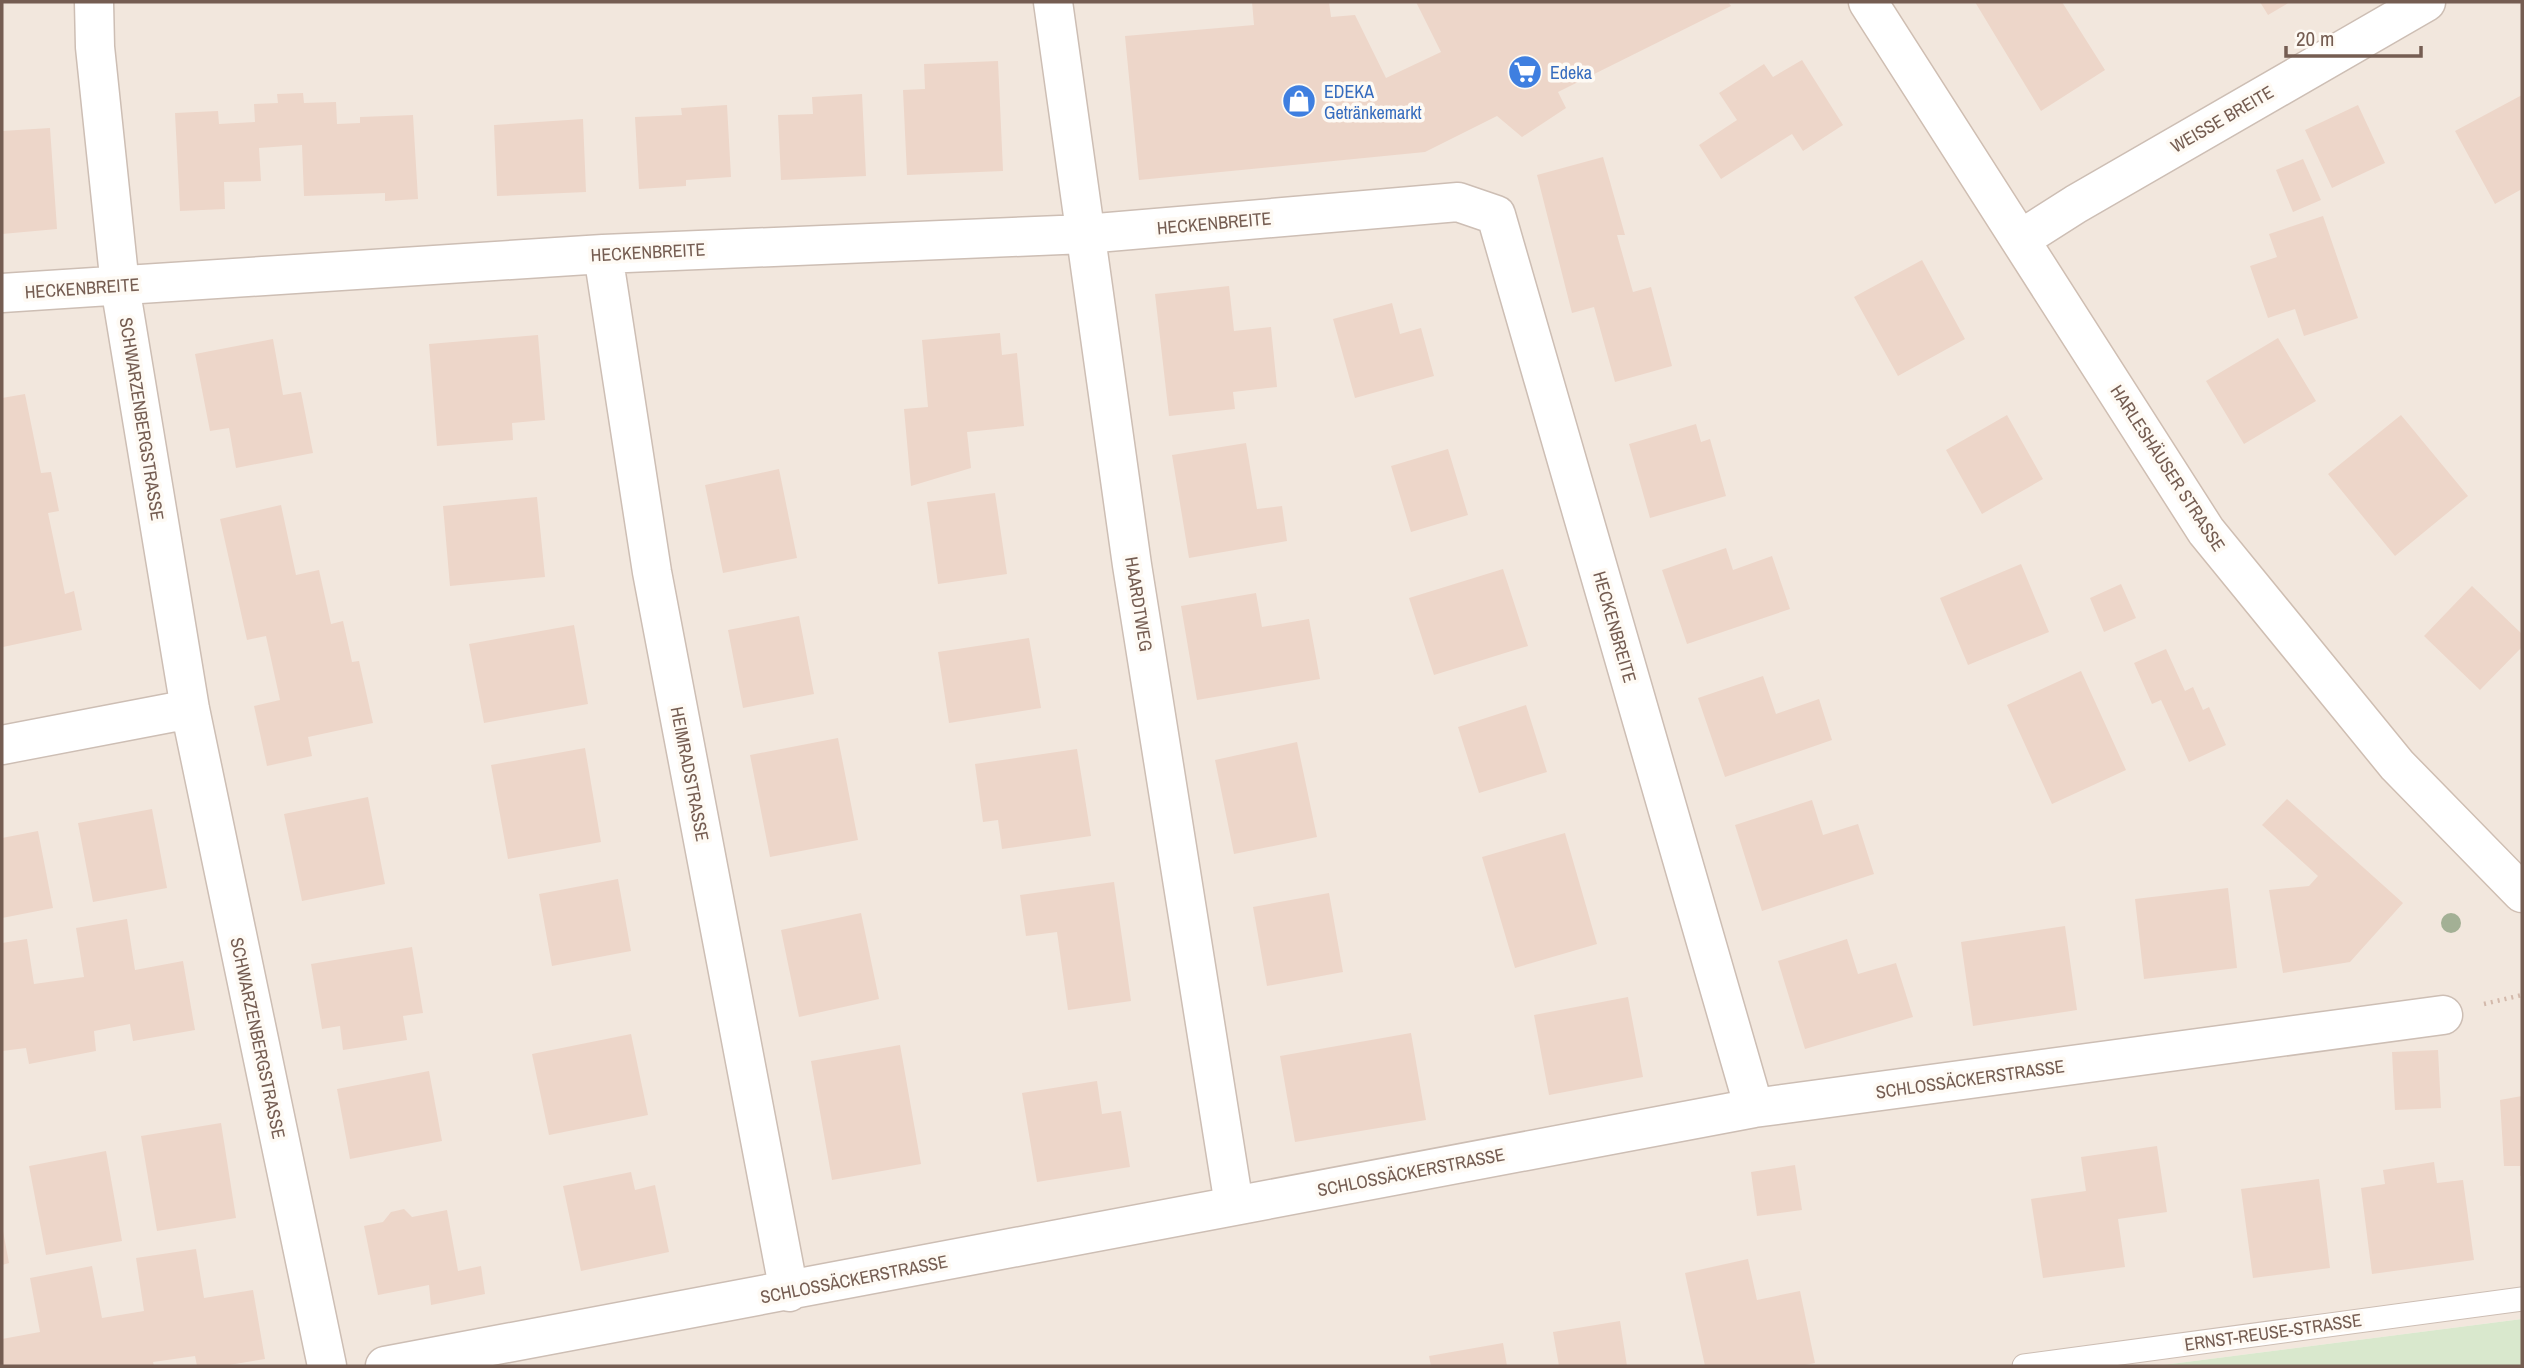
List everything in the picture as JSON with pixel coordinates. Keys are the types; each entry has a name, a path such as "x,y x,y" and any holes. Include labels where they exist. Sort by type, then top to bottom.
{"street":[{"name":"SCHWARZENBERGSTRASSE","path":"94,2 95,47 120,286 190,709 327,1366"},
{"name":"HAARDTWEG","path":"1053,2 1132,565 1234,1205"},
{"name":"HARLESHÄUSER STRASSE","path":"1868,2 2206,531 2397,765 2522,893"},
{"name":"WEISSE BREITE","path":"2021,239 2076,204 2426,2"},
{"name":"HECKENBREITE","path":"2,293 603,254 1085,234 1458,202 1496,215 1754,1108"},
{"name":"HEIMRADSTRASSE","path":"603,254 652,572 789,1292"},
{"path":"2,745 190,709"},
{"name":"SCHLOSSÄCKERSTRASSE","path":"384,1366 789,1292 1234,1205 1754,1108 2443,1015"}],"lane":[{"name":"ERNST-REUSE-STRASSE","path":"2024,1366 2522,1298"}],"shaded area":[{"path":"2,2 2522,2 2522,1319 2155,1366 2,1366"}],"green space":[{"path":"2522,1319 2522,1366 2155,1366"}],"building":[{"name":"EDEKA Getränkemarkt","path":"1252,2 1329,2 1331,17 1355,15 1386,78 1441,52 1416,2 1728,2 1731,6 1558,92 1566,108 1522,137 1497,116 1425,152 1139,180 1125,36 1254,25"},
{"path":"1975,2 2062,2 2105,70 2041,111"},
{"path":"2260,2 2290,2 2268,15"},
{"path":"1802,60 1843,125 1803,151 1792,134 1721,179 1699,145 1737,120 1719,93 1764,64 1773,77"},
{"path":"998,61 1003,171 907,175 903,90 925,89 924,64"},
{"path":"303,93 304,103 336,102 337,124 360,123 360,117 413,115 418,199 385,201 385,193 304,196 302,145 259,148 261,181 224,182 225,209 180,211 175,113 218,111 219,124 255,122 254,104 278,103 277,94"},
{"path":"862,94 866,176 781,180 778,115 813,114 812,97"},
{"path":"2522,95 2522,189 2495,204 2455,131"},
{"path":"727,105 731,177 686,180 686,186 639,189 635,117 682,115 681,108"},
{"path":"2358,105 2385,163 2332,188 2305,130"},
{"path":"583,119 586,192 497,196 494,125"},
{"path":"50,128 57,229 2,234 2,131"},
{"path":"1603,157 1625,235 1617,235 1633,292 1651,287 1672,366 1615,382 1594,307 1572,313 1537,175"},
{"path":"2303,159 2321,200 2293,212 2276,170"},
{"path":"2323,216 2358,318 2304,336 2295,309 2268,318 2250,266 2277,257 2269,234"},
{"path":"1922,260 1965,339 1898,376 1854,297"},
{"path":"1229,286 1234,331 1271,327 1277,387 1233,392 1235,409 1169,416 1155,294"},
{"path":"1392,303 1400,334 1421,328 1434,376 1355,398 1333,319"},
{"path":"1000,333 1002,355 1017,353 1024,426 967,432 971,468 911,486 904,409 928,407 922,340"},
{"path":"538,335 545,420 512,423 513,440 437,446 429,344"},
{"path":"2278,338 2316,401 2244,444 2206,381"},
{"path":"273,339 283,395 301,392 313,453 236,468 229,428 210,431 195,354"},
{"path":"25,394 41,473 51,472 59,511 48,513 65,594 74,591 82,630 3,647 2,398"},
{"path":"2007,415 2043,479 1982,514 1946,450"},
{"path":"2401,415 2468,496 2395,556 2328,474"},
{"path":"1696,424 1701,442 1710,439 1726,496 1650,518 1629,444"},
{"path":"1246,443 1257,509 1282,506 1287,541 1189,558 1172,455"},
{"path":"1448,449 1468,515 1411,532 1391,466"},
{"path":"779,469 797,558 723,573 705,485"},
{"path":"995,493 1007,574 938,584 927,502"},
{"path":"537,497 545,577 450,586 443,506"},
{"path":"281,505 296,575 319,570 331,624 343,621 352,662 359,661 373,723 308,737 312,756 267,766 254,706 280,700 266,636 247,640 220,519"},
{"path":"1726,548 1733,570 1772,556 1790,609 1687,644 1662,570"},
{"path":"2021,564 2049,632 1968,665 1940,598"},
{"path":"1503,569 1528,646 1434,675 1409,598"},
{"path":"2121,584 2136,618 2104,632 2090,598"},
{"path":"2472,586 2522,634 2522,647 2480,690 2424,636"},
{"path":"1256,593 1262,627 1309,619 1320,679 1197,700 1181,606"},
{"path":"799,616 814,694 743,708 728,630"},
{"path":"574,625 588,704 484,723 469,644"},
{"path":"1029,638 1041,708 949,723 938,652"},
{"path":"2166,649 2185,691 2193,687 2203,710 2209,707 2226,745 2189,762 2161,700 2152,704 2134,663"},
{"path":"2081,671 2126,770 2052,804 2007,705"},
{"path":"1763,676 1776,714 1819,699 1832,740 1725,777 1698,698"},
{"path":"1526,705 1547,772 1479,793 1458,727"},
{"path":"838,738 858,840 770,857 750,755"},
{"path":"1297,742 1317,837 1234,854 1215,760"},
{"path":"585,748 601,842 508,859 491,765"},
{"path":"1077,749 1091,836 1002,849 998,820 983,822 975,764"},
{"path":"368,797 385,884 302,901 284,814"},
{"path":"2287,799 2403,903 2350,962 2283,973 2269,890 2309,886 2318,876 2262,825"},
{"path":"1812,800 1823,835 1858,824 1874,874 1762,911 1735,825"},
{"path":"152,809 167,888 93,902 78,823"},
{"path":"38,831 53,908 2,918 2,838"},
{"path":"1565,833 1597,944 1515,968 1482,857"},
{"path":"618,879 631,951 552,966 539,894"},
{"path":"1114,882 1131,1001 1068,1010 1057,932 1026,936 1020,895"},
{"path":"2228,888 2237,968 2144,979 2135,899"},
{"path":"1329,893 1343,972 1267,986 1253,907"},
{"path":"861,913 879,999 799,1017 781,930"},
{"path":"127,919 135,970 183,961 195,1030 133,1041 130,1024 94,1031 96,1051 29,1064 26,1048 2,1051 2,943 27,939 34,984 84,977 76,928"},
{"path":"2065,926 2077,1010 1973,1026 1961,942"},
{"path":"1847,939 1858,974 1896,963 1913,1017 1805,1049 1778,961"},
{"path":"412,947 423,1013 403,1016 407,1040 343,1050 340,1026 322,1029 311,964"},
{"path":"1628,997 1643,1077 1549,1095 1534,1015"},
{"path":"1411,1033 1426,1120 1295,1142 1280,1056"},
{"path":"631,1034 648,1115 549,1135 532,1054"},
{"path":"900,1045 921,1164 832,1180 811,1061"},
{"path":"2438,1050 2441,1108 2395,1110 2392,1052"},
{"path":"429,1071 442,1141 350,1159 337,1089"},
{"path":"1097,1081 1102,1114 1121,1111 1130,1167 1037,1182 1022,1093"},
{"path":"2522,1096 2520,1176 2520,1166 2504,1166 2500,1100"},
{"path":"221,1123 236,1218 157,1231 141,1136"},
{"path":"2157,1146 2167,1212 2118,1219 2125,1267 2043,1278 2031,1199 2086,1191 2081,1157"},
{"path":"106,1151 122,1241 46,1255 29,1166"},
{"path":"2434,1162 2437,1183 2463,1180 2474,1260 2372,1274 2361,1188 2385,1184 2383,1170"},
{"path":"1795,1165 1802,1210 1757,1216 1751,1172"},
{"path":"631,1172 635,1190 655,1185 669,1252 581,1271 563,1186"},
{"path":"2319,1179 2330,1268 2253,1278 2241,1189"},
{"path":"404,1209 412,1217 447,1210 458,1271 481,1266 485,1294 431,1305 429,1285 378,1295 364,1226 383,1222 391,1212"},
{"path":"2,1232 9,1263 2,1265"},
{"path":"196,1249 204,1298 253,1290 265,1359 223,1366 197,1366 195,1356 153,1362 154,1366 2,1366 2,1339 40,1332 30,1278 92,1266 102,1318 144,1311 136,1258"},
{"path":"1748,1259 1757,1300 1800,1291 1815,1363 1800,1366 1705,1366 1685,1273"},
{"path":"1620,1321 1627,1366 1559,1366 1553,1332"},
{"path":"1503,1343 1507,1366 1431,1366 1429,1356"}],"place":[{"name":"Edeka","path":"1525,72"},
{"name":"EDEKA Getränkemarkt","path":"1299,101"}]}
